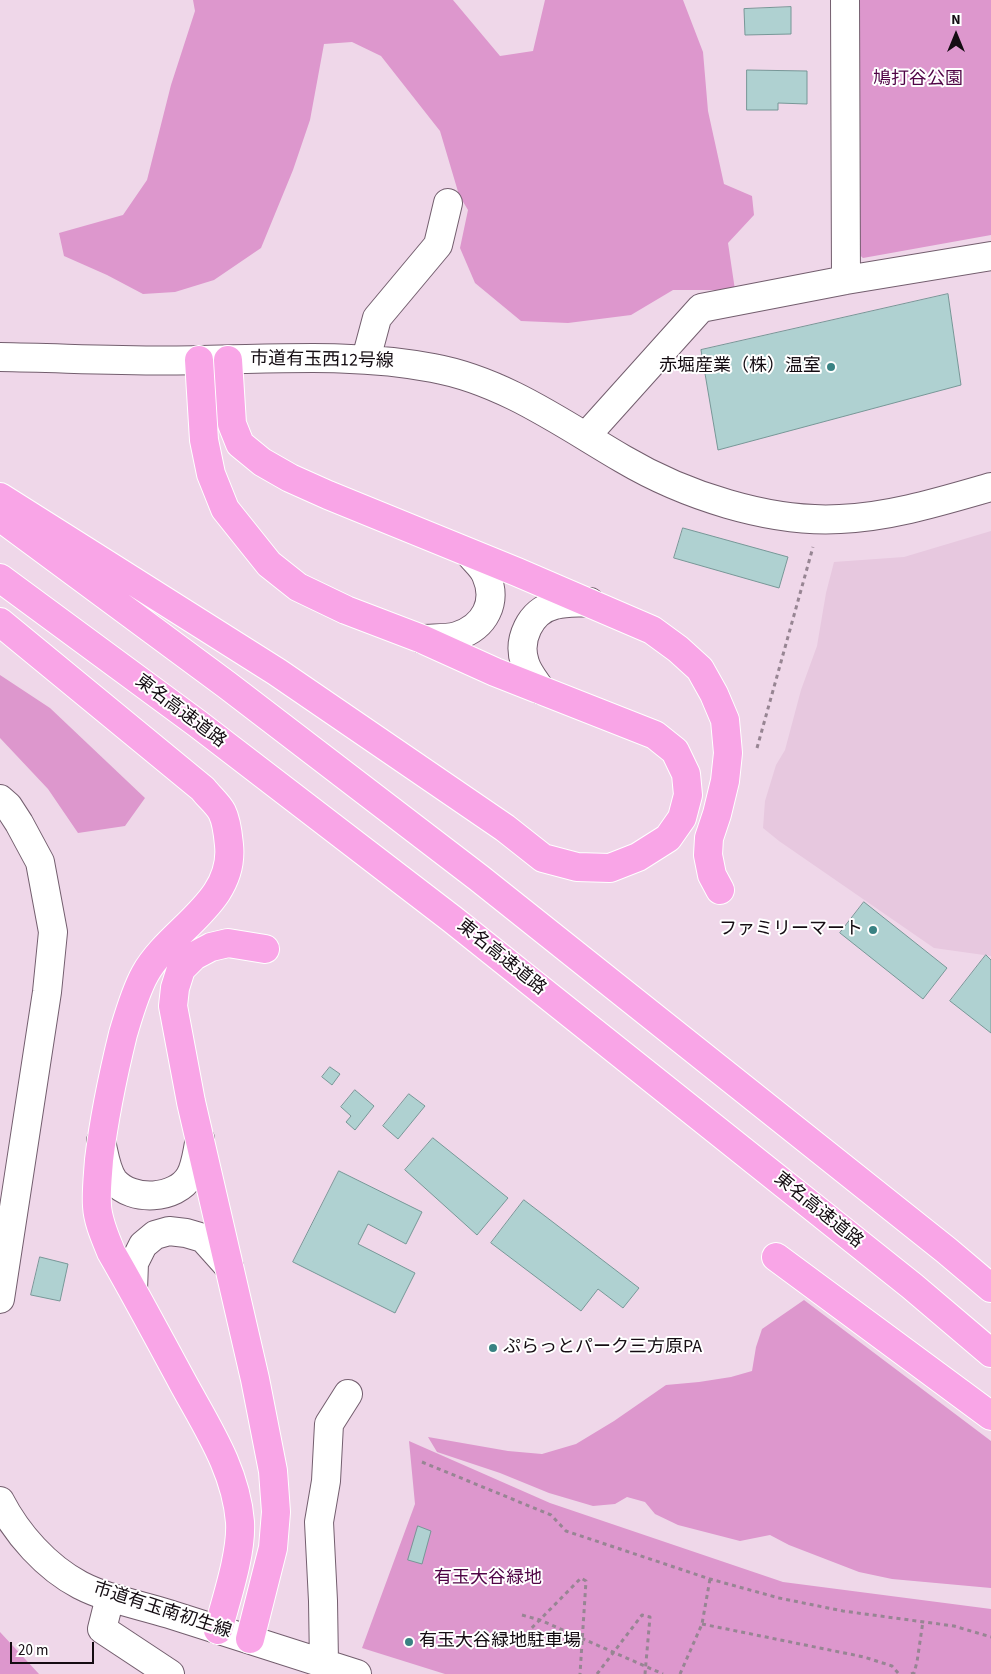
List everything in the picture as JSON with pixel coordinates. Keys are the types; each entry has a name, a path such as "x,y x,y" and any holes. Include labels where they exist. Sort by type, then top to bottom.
{"highway":[{"path":"0,497 276,672 505,828 543,858 577,867 610,868 638,858 668,838 682,818 688,795 686,774 675,751 655,735 541,690 422,639 346,610 298,587 269,564 225,509 211,474 204,440 199,360"},
{"path":"228,360 232,424 240,444 262,462 290,478 328,495 590,602 652,630 678,649 700,669 714,694 725,720 728,753 725,781 709,838 708,855 712,875 720,890"},
{"path":"0,517 227,685 479,878 946,1250 991,1288"},
{"name":"東名高速道路","path":"0,578 198,724 452,919 991,1352"},
{"path":"0,622 202,789 222,811 228,834 230,857 223,884 206,907 160,953 145,973 136,994 117,1057 101,1141 97,1183 97,1206 100,1225 111,1252 222,1456 237,1494 240,1524 238,1552 218,1630"},
{"path":"250,1639 273,1548 276,1512 273,1471 265,1426 200,1139 173,1006 175,988 182,969 194,956 211,947 228,943 265,950"},
{"path":"776,1257 991,1416"}],"street":[{"path":"845,0 846,280"},
{"path":"366,359 377,318 438,245 448,202"},
{"path":"586,436 701,308 846,280 991,256"},
{"name":"市道有玉西12号線","path":"0,357 199,360 366,359 434,368 471,377 510,394 586,436 624,460 663,480 706,498 779,515 820,520 842,519 886,513 991,487"},
{"path":"422,639 457,636 479,624 489,608 490,593 486,574 469,553"},
{"path":"541,690 525,664 522,645 528,627 540,611 556,604 590,602"},
{"path":"0,799 8,806 40,862 53,932 46,992 0,1299"},
{"path":"101,1141 114,1181 126,1190 144,1195 162,1195 177,1188 190,1177 200,1139"},
{"path":"133,1290 134,1263 143,1245 155,1235 169,1231 203,1238 229,1267"},
{"path":"324,1664 319,1522 326,1481 329,1424 348,1394"},
{"name":"市道有玉南初生線","path":"0,1500 27,1542 51,1564 80,1584 110,1596 357,1674"},
{"path":"110,1596 102,1629 170,1674"}],"path":[{"path":"755,754 820,520"},
{"path":"422,1462 551,1515 566,1531 710,1579 779,1598 843,1611 954,1626 991,1637"},
{"path":"515,1645 580,1578 586,1581 580,1674"},
{"path":"680,1674 702,1624 710,1579"},
{"path":"522,1615 540,1620 663,1674"},
{"path":"597,1674 642,1615 650,1618 645,1674"},
{"path":"911,1674 914,1673 917,1662 922,1621"},
{"path":"702,1624 864,1657 892,1666 899,1674"}],"shaded area":[{"path":"991,531 991,956 934,948 763,828 765,801 776,765 785,750 801,690 817,646 826,593 834,562 904,557"}],"green space":[{"path":"193,0 453,0 500,56 533,51 545,0 683,0 703,52 708,111 724,184 752,196 754,215 728,243 735,290 673,290 631,315 568,323 521,321 475,283 460,248 468,210 459,195 440,131 381,56 352,42 324,44 310,120 293,170 261,248 214,280 175,292 143,294 107,275 64,256 59,233 123,215 147,180 171,85 195,11"},
{"name":"鳩打谷公園","path":"842,0 991,0 991,235 863,258 848,245"},
{"path":"0,675 50,708 145,798 125,826 78,833 48,789 0,738"},
{"path":"804,1300 991,1441 991,1588 892,1579 859,1572 789,1545 770,1535 740,1541 678,1525 655,1514 645,1502 627,1497 615,1504 593,1506 549,1493 500,1473 437,1452 428,1437 508,1451 542,1454 576,1444 614,1421 666,1385 731,1377 752,1371 756,1347 762,1329"},
{"name":"有玉大谷緑地","path":"409,1441 550,1503 783,1582 991,1609 991,1674 445,1674 362,1648 415,1504"},
{"path":"0,1632 39,1674 0,1674"}],"building":[{"path":"791,7 791,34 745,35 744,9"},
{"path":"747,70 807,71 807,104 778,103 778,110 747,110"},
{"name":"赤堀産業（株）温室","path":"948,294 961,385 718,450 701,350"},
{"path":"683,528 788,557 779,588 674,558"},
{"path":"864,902 947,968 923,999 840,933"},
{"path":"986,955 991,960 991,1033 950,1001"},
{"path":"330,1067 340,1074 332,1085 322,1077"},
{"path":"355,1090 374,1106 355,1130 346,1122 351,1116 341,1107"},
{"path":"409,1094 425,1106 398,1139 383,1126"},
{"path":"433,1138 508,1198 477,1235 405,1170"},
{"path":"339,1171 422,1212 406,1244 368,1224 358,1244 415,1273 395,1313 293,1262"},
{"path":"524,1200 639,1288 623,1308 598,1289 581,1311 491,1243"},
{"path":"40,1257 68,1264 60,1301 31,1295"},
{"path":"418,1526 431,1531 422,1564 408,1560"}],"place":[{"name":"赤堀産業（株）温室","path":"831,367"},
{"name":"ファミリーマート","path":"873,930"},
{"name":"ぷらっとパーク三方原PA","path":"493,1348"},
{"name":"有玉大谷緑地駐車場","path":"409,1642"}]}
